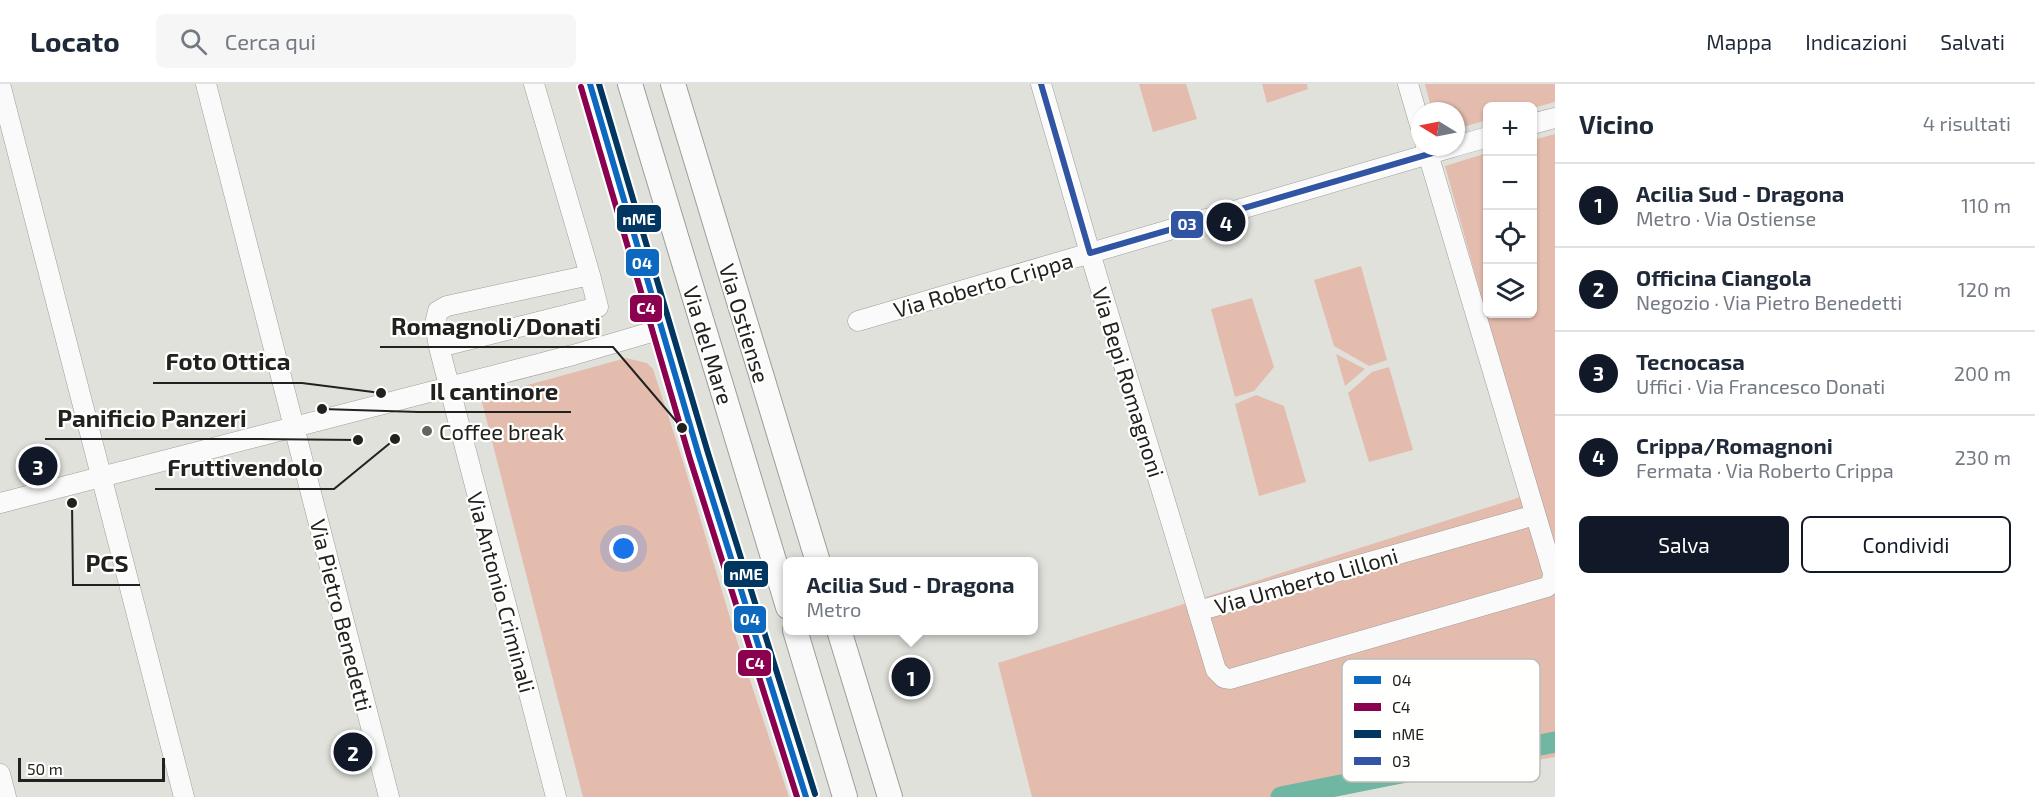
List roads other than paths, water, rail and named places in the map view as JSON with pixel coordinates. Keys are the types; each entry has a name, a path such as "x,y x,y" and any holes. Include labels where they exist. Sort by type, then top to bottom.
{"main road":[{"path":"590,84 662,329 806,797"},
{"name":"Via del Mare","path":"630,84 783,590"},
{"name":"Via Ostiense","path":"673,84 817,557"},
{"path":"797,635 846,797"},
{"path":"841,635 890,797"}],"street":[{"path":"0,84 184,797"},
{"name":"Via Pietro Benedetti","path":"206,84 389,797"},
{"path":"439,347 598,307 534,84"},
{"name":"Via Bepi Romagnoni","path":"1041,84 1198,611"},
{"path":"1408,84 1413,102"},
{"path":"1537,123 1555,118"},
{"name":"Via Roberto Crippa","path":"1465,144 1483,139"},
{"name":"Via Roberto Crippa","path":"858,321 1411,156"},
{"name":"Via Umberto Lilloni","path":"1428,156 1553,573 1552,582 1546,587 1247,675 1230,679 1219,675 1216,670 1198,611 1535,515"},
{"name":"Via Antonio Criminali","path":"556,797 449,387 439,347 435,317 438,311 447,306 590,275"},
{"path":"0,502 573,355 662,329"},
{"path":"0,774 6,797"}],"waterway":[{"path":"1540,745 1555,742"},
{"path":"1281,797 1356,782"}],"place":[{"name":"Crippa/Romagnoni","path":"1226,222"},
{"name":"Foto Ottica","path":"381,393"},
{"name":"Il cantinore","path":"322,409"},
{"name":"Romagnoli/Donati","path":"682,428"},
{"name":"Coffee break","path":"427,431"},
{"name":"Fruttivendolo","path":"395,439"},
{"name":"Panificio Panzeri","path":"358,440"},
{"name":"Tecnocasa","path":"38,466"},
{"name":"PCS","path":"72,503"},
{"name":"Acilia Sud - Dragona","path":"911,677"},
{"name":"Officina Ciangola","path":"353,752"}]}
